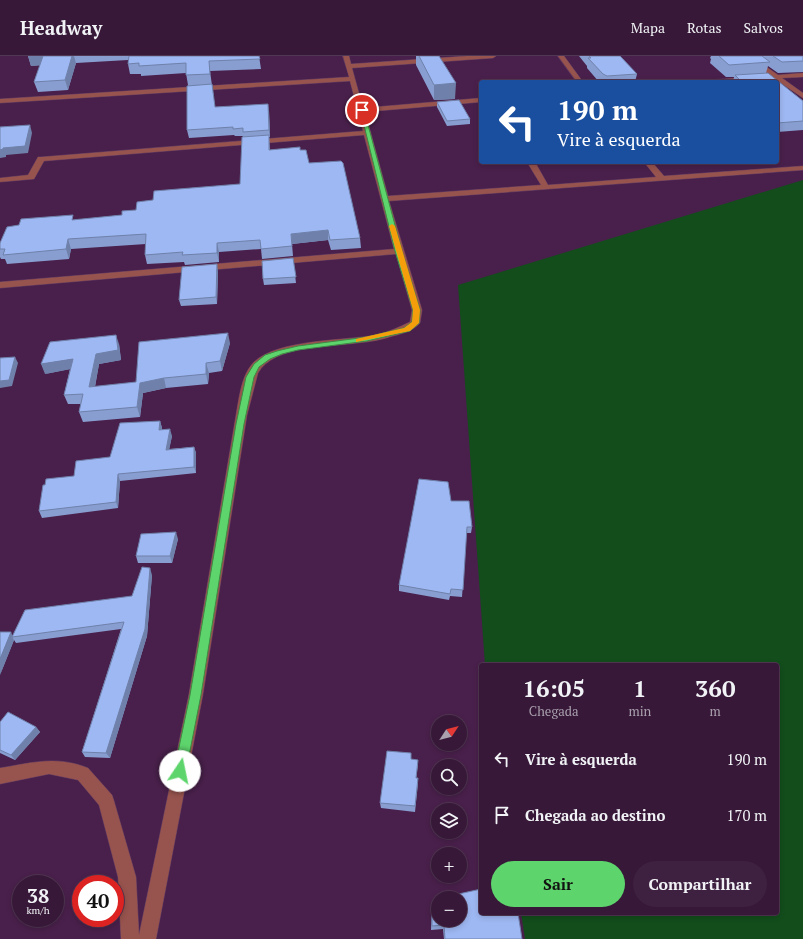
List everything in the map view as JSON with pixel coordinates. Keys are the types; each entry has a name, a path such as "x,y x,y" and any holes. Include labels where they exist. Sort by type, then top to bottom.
{"street":[{"path":"147,939 196,695 240,424 250,377 256,366 268,357 280,352 298,348 367,339 407,329 415,323 417,310 399,251 348,61 494,56"},
{"path":"561,56 579,80"},
{"path":"747,56 803,96"},
{"path":"736,80 803,75"},
{"path":"0,101 353,79"},
{"path":"362,110 479,100"},
{"path":"0,180 31,177 41,159 368,133"},
{"path":"532,164 546,187"},
{"path":"650,164 662,179"},
{"path":"767,164 772,170"},
{"path":"385,199 803,168"},
{"path":"0,285 399,251"},
{"path":"0,776 49,767 82,773 106,801 127,877 130,939"}],"green space":[{"path":"803,180 803,939 525,939 521,915 779,915 779,663 485,663 458,285"}],"building":[{"path":"43,56 72,56 65,80 34,82"},
{"path":"129,56 259,56 260,59 209,61 210,74 186,75 186,63 139,66 139,63 128,64"},
{"path":"419,56 439,56 456,83 434,85"},
{"path":"589,56 620,56 637,74 607,76 603,74 588,58 591,58"},
{"path":"719,56 762,56 770,62 729,65"},
{"path":"773,56 803,56 803,61 782,62"},
{"path":"768,73 777,80 740,80 735,75"},
{"path":"779,82 803,101 803,121 779,123"},
{"path":"212,84 215,107 268,104 269,130 243,132 243,128 233,129 233,127 187,130 187,86"},
{"path":"459,100 470,119 447,121 437,102"},
{"path":"30,125 25,146 3,148 0,150 0,127"},
{"path":"269,135 269,150 300,147 300,150 306,150 309,163 341,161 343,163 360,238 330,240 328,230 291,234 292,246 261,249 260,240 217,243 217,253 182,255 183,252 145,255 146,234 68,239 66,249 3,255 5,249 0,249 0,243 7,227 19,225 21,219 73,215 72,220 122,215 122,211 136,210 137,202 153,200 154,191 240,184 242,137"},
{"path":"293,258 296,277 263,279 262,261"},
{"path":"217,264 216,297 179,300 182,267"},
{"path":"228,333 220,361 206,363 206,374 164,378 140,383 137,407 79,412 83,394 64,395 73,359 41,364 50,342 116,335 118,350 96,354 89,387 136,382 139,342"},
{"path":"15,357 9,380 0,381 0,358"},
{"path":"160,421 159,430 170,429 166,450 194,447 194,467 118,474 116,502 39,511 43,485 45,485 46,479 74,476 76,461 110,457 120,423"},
{"path":"419,479 448,482 451,501 469,501 472,527 467,527 463,590 451,589 450,594 399,585"},
{"path":"176,532 170,556 136,556 141,534"},
{"path":"142,567 150,568 145,629 106,753 82,752 124,622 12,637 25,610 132,596"},
{"path":"0,632 11,632 0,659"},
{"path":"8,712 36,727 11,755 0,750 0,722"},
{"path":"387,751 411,753 411,759 418,760 415,806 380,803"},
{"path":"479,889 479,915 518,915 522,939 445,939 444,927 467,927 467,892"}],"slow traffic":[{"path":"359,340 407,329 415,323 417,310 392,226"}],"route":[{"path":"180,771 196,695 240,424 250,377 256,366 268,357 280,352 298,348 367,339 407,329 415,323 417,310 399,251 362,110"}]}
